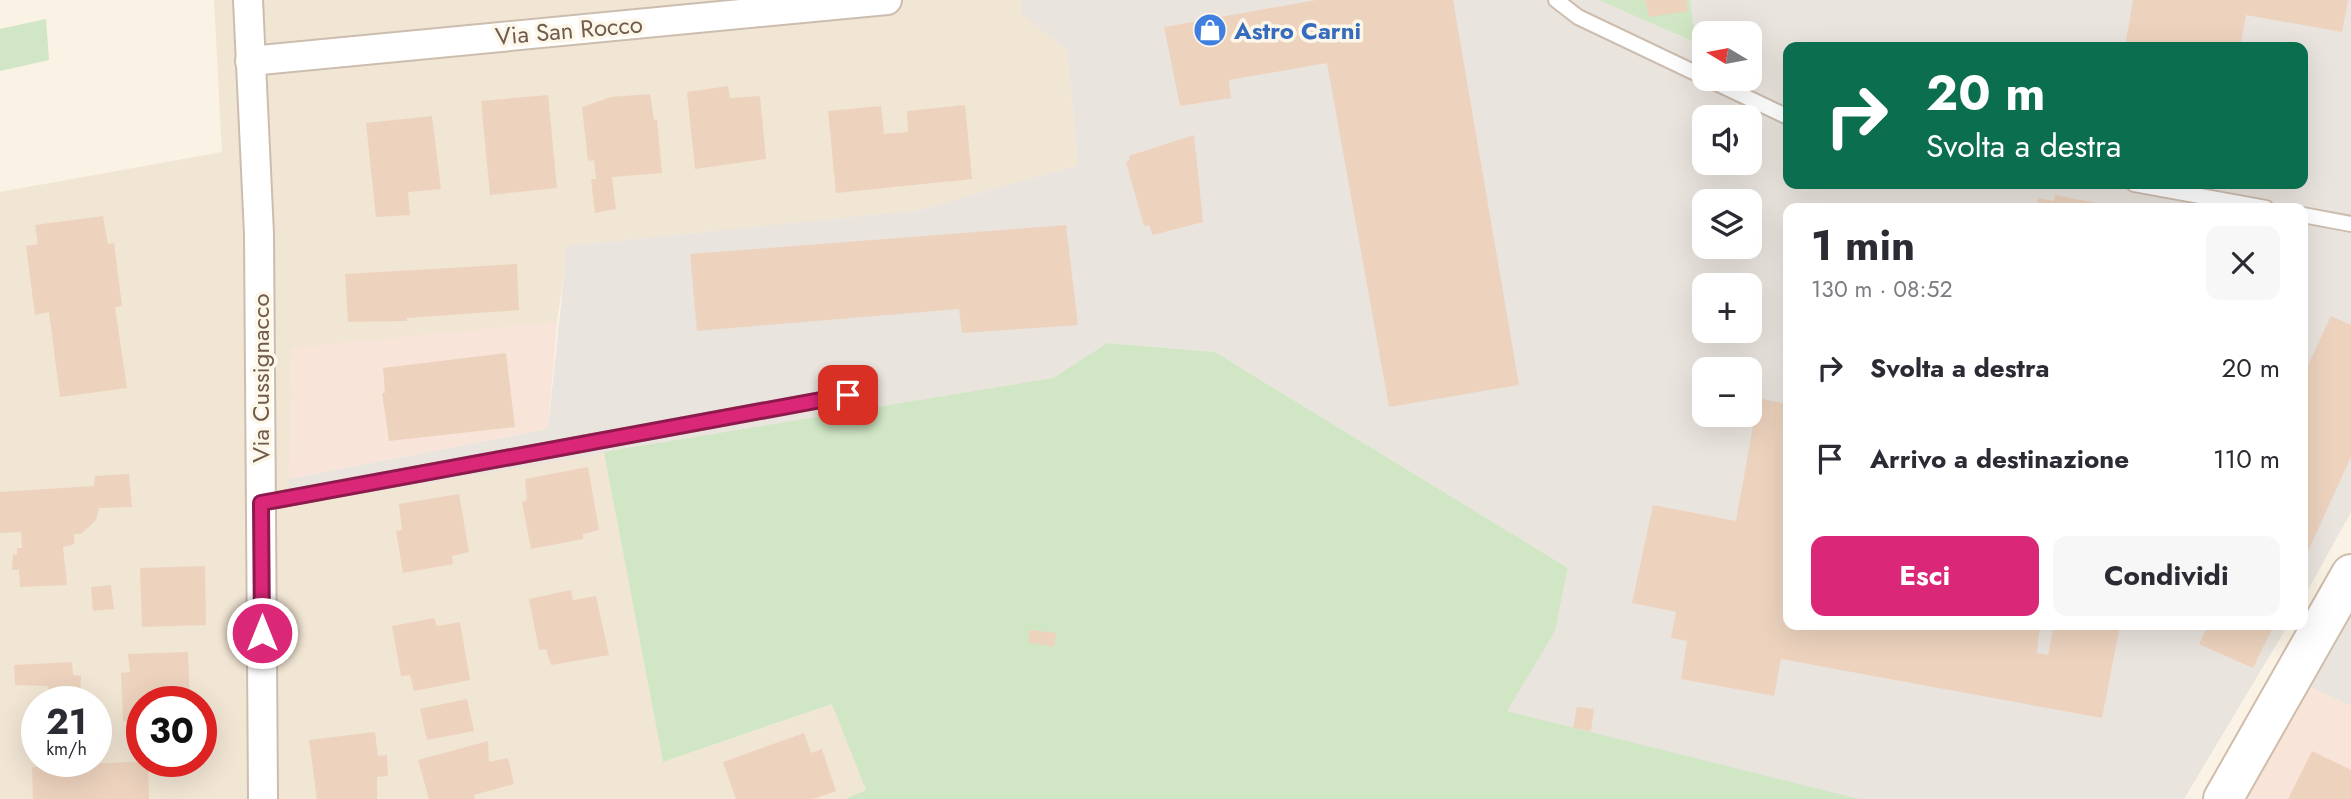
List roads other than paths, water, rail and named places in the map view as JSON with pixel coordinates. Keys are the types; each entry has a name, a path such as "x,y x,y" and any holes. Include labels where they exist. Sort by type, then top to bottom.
{"main road":[{"path":"2223,799 2351,574"}],"street":[{"name":"Via Cussignacco","path":"247,0 259,234 263,799"},
{"name":"Via San Rocco","path":"250,61 887,0"}],"lane":[{"path":"1556,0 1577,17 1692,71"},
{"path":"1733,91 1783,115"},
{"path":"2162,189 2238,203"},
{"path":"2308,216 2351,224"},
{"path":"261,503 848,395"}],"place":[{"name":"Astro Carni","path":"1210,30"}]}
